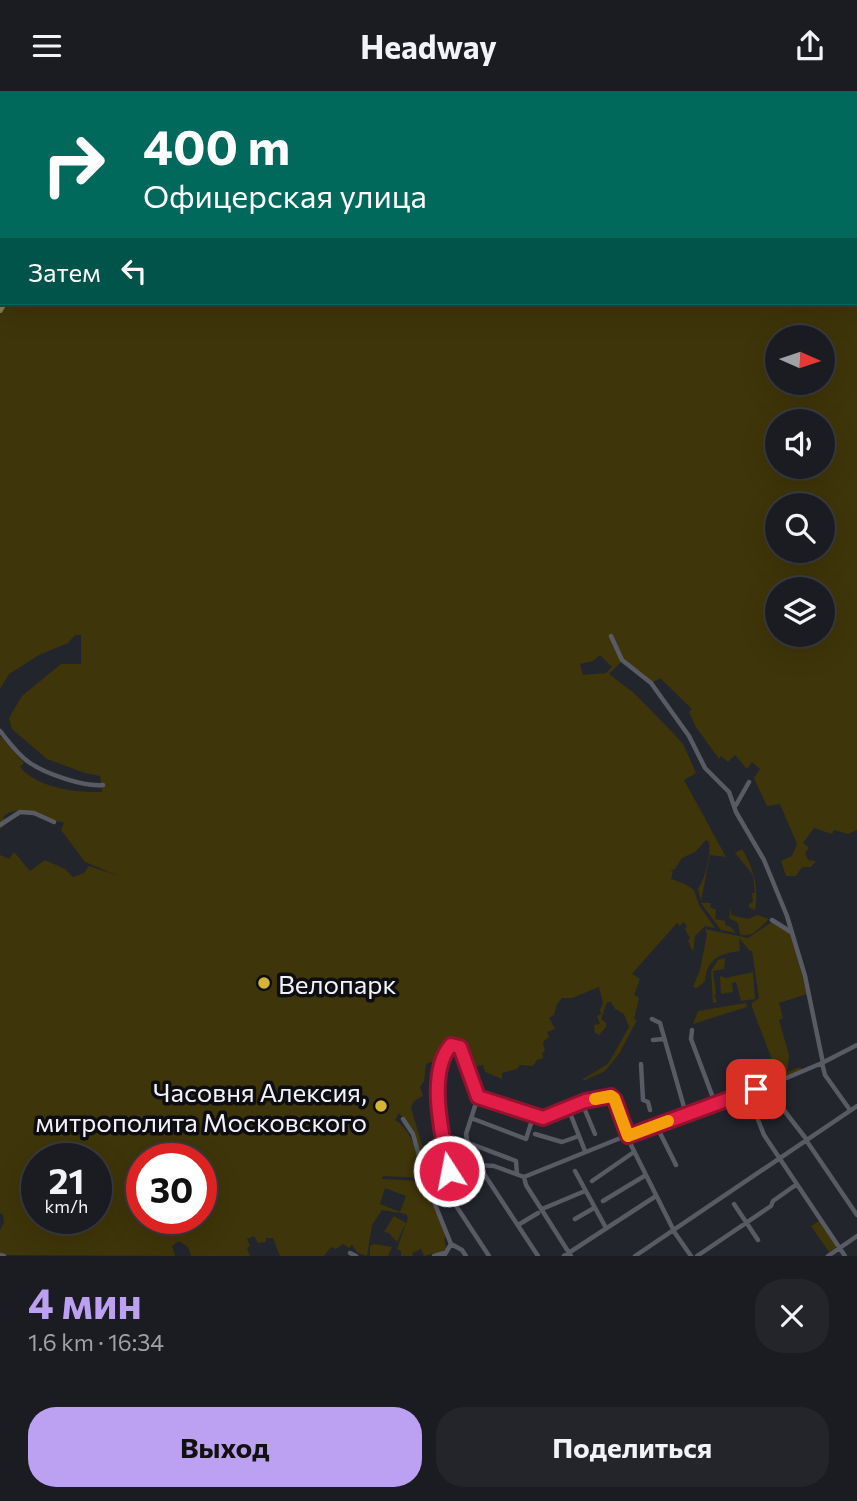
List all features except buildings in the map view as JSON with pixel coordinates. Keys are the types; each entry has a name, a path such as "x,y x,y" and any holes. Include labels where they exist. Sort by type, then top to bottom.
{"street":[{"path":"611,636 622,660 651,683 689,736 705,768 729,792 735,809 764,860 792,932 805,976 825,1075 850,1110"},
{"path":"0,732 29,762 44,771 78,783 103,785"},
{"path":"735,809 737,800 749,782"},
{"path":"0,825 20,812 34,813 54,822"},
{"path":"772,920 792,932"},
{"path":"652,1019 660,1023 686,1115"},
{"path":"692,1030 691,1039 715,1103"},
{"path":"653,1040 663,1039"},
{"path":"489,1256 445,1189 449,1171 439,1120 439,1074 451,1045 460,1047 470,1068 478,1097 466,1134 469,1151 538,1256"},
{"path":"479,1165 486,1164 524,1177 585,1151 823,1063 857,1045"},
{"path":"641,1064 641,1093 650,1110"},
{"path":"747,1092 763,1134 845,1256"},
{"path":"478,1097 533,1117 546,1118 607,1096 615,1100 634,1152 674,1230 691,1256"},
{"path":"776,1100 857,1215"},
{"path":"582,1103 595,1134"},
{"path":"635,1256 857,1106"},
{"path":"568,1108 585,1151"},
{"path":"471,1118 526,1139 533,1117"},
{"path":"402,1119 413,1134 428,1187 451,1244 462,1250 466,1256"},
{"path":"656,1125 676,1165"},
{"path":"535,1133 562,1142 579,1136"},
{"path":"466,1142 516,1161 517,1174"},
{"path":"592,1181 634,1152"},
{"path":"575,1171 606,1228"},
{"path":"603,1201 646,1175"},
{"path":"524,1177 540,1211 568,1255 656,1196"},
{"path":"697,1256 771,1206 773,1201 797,1184"},
{"path":"518,1226 540,1211 585,1191"},
{"path":"734,1204 758,1240"},
{"path":"575,1219 594,1208"},
{"path":"828,1256 857,1236"},
{"path":"434,1256 444,1255 451,1244"},
{"path":"350,1253 356,1256"}],"shaded area":[{"path":"5,305 857,305 857,830 848,834 834,830 832,834 814,828 803,843 809,848 805,853 808,860 816,861 811,867 802,867 796,876 786,876 781,861 792,856 797,844 780,804 767,806 754,778 760,769 752,762 747,769 735,755 728,762 721,756 719,759 696,727 689,712 692,709 660,678 652,683 622,661 609,674 634,693 683,744 696,773 684,780 726,857 710,855 701,901 698,889 707,866 709,842 706,840 695,852 682,858 675,869 669,871 673,871 671,879 694,890 699,905 715,928 705,926 695,936 693,952 685,929 687,926 683,922 680,926 677,923 632,974 640,979 634,995 639,998 634,1019 637,1020 619,1054 605,1071 583,1081 608,1064 629,1027 624,1014 615,1009 611,1002 607,1002 601,1019 606,1023 606,1027 599,1035 595,1033 594,1025 600,1024 597,1016 601,1014 603,1003 599,987 572,998 562,998 554,1015 549,1018 555,1029 547,1032 549,1037 543,1042 543,1058 537,1060 533,1066 520,1065 517,1069 502,1073 502,1079 485,1072 483,1065 468,1068 460,1048 451,1046 441,1065 430,1062 426,1064 424,1081 420,1087 423,1096 414,1101 411,1108 430,1172 426,1174 412,1133 399,1113 395,1120 411,1138 425,1178 383,1176 382,1179 422,1181 447,1237 444,1238 446,1248 443,1251 424,1256 421,1249 412,1253 413,1256 401,1256 401,1251 397,1249 408,1218 406,1214 382,1210 372,1225 367,1256 358,1253 352,1245 349,1248 343,1244 336,1249 331,1247 324,1256 280,1256 273,1238 266,1238 266,1242 258,1243 254,1236 247,1239 250,1256 191,1256 188,1247 179,1241 172,1246 175,1256 0,1255 0,1230 4,1223 0,1213 0,855 9,859 14,852 30,871 45,860 65,869 73,877 84,873 89,866 119,876 85,862 61,830 64,823 62,822 16,811 3,817 7,823 0,829 0,736 24,763 20,767 36,780 58,788 102,792 100,776 47,759 12,729 9,718 22,696 61,664 81,664 81,635 75,635 68,643 39,655 9,674 0,689 0,315","holes":["600,655 612,667 606,673 583,675 580,664 593,661","385,1188 406,1196 400,1212 380,1204"]},
{"path":"742,849 750,864 754,878 756,894 755,910 749,907 753,902 752,893 755,893 753,875 735,853"},
{"path":"701,903 711,903 710,907 716,910 715,919 725,921 725,925 736,933 721,930"},
{"path":"731,907 731,915 748,919 758,915 769,919 752,934 740,934 738,923 729,918"},
{"path":"772,922 791,934 807,994 779,1003 783,1018 779,1020 789,1055 787,1072 800,1067 802,1070 779,1080 752,1007 752,1003 759,998 752,951 739,938 740,951 726,953 712,962 705,981 697,988 693,987 700,970 707,934 705,929 748,938"},
{"path":"725,958 724,969 713,971 717,1002 713,1003 711,971 718,960"},
{"path":"753,972 755,999 741,1001 736,982 732,983 733,992 721,994 720,976 726,978"},
{"path":"746,1003 747,1007 693,1024 698,1011"},
{"path":"394,1216 406,1223 397,1242 389,1233 384,1232"},
{"path":"819,1221 837,1247 829,1252 811,1226"},
{"path":"374,1244 392,1247 388,1256 370,1256 370,1246"}],"slow traffic":[{"path":"595,1099 611,1096 614,1098 628,1136 668,1121"}],"place":[{"name":"Велопарк","path":"264,983"},
{"name":"Часовня Алексия, митрополита Московского","path":"381,1106"}],"route":[{"path":"449,1171 439,1120 439,1074 451,1045 460,1047 470,1068 478,1097 533,1117 543,1118 585,1101 611,1096 615,1100 628,1136 756,1089"}]}
